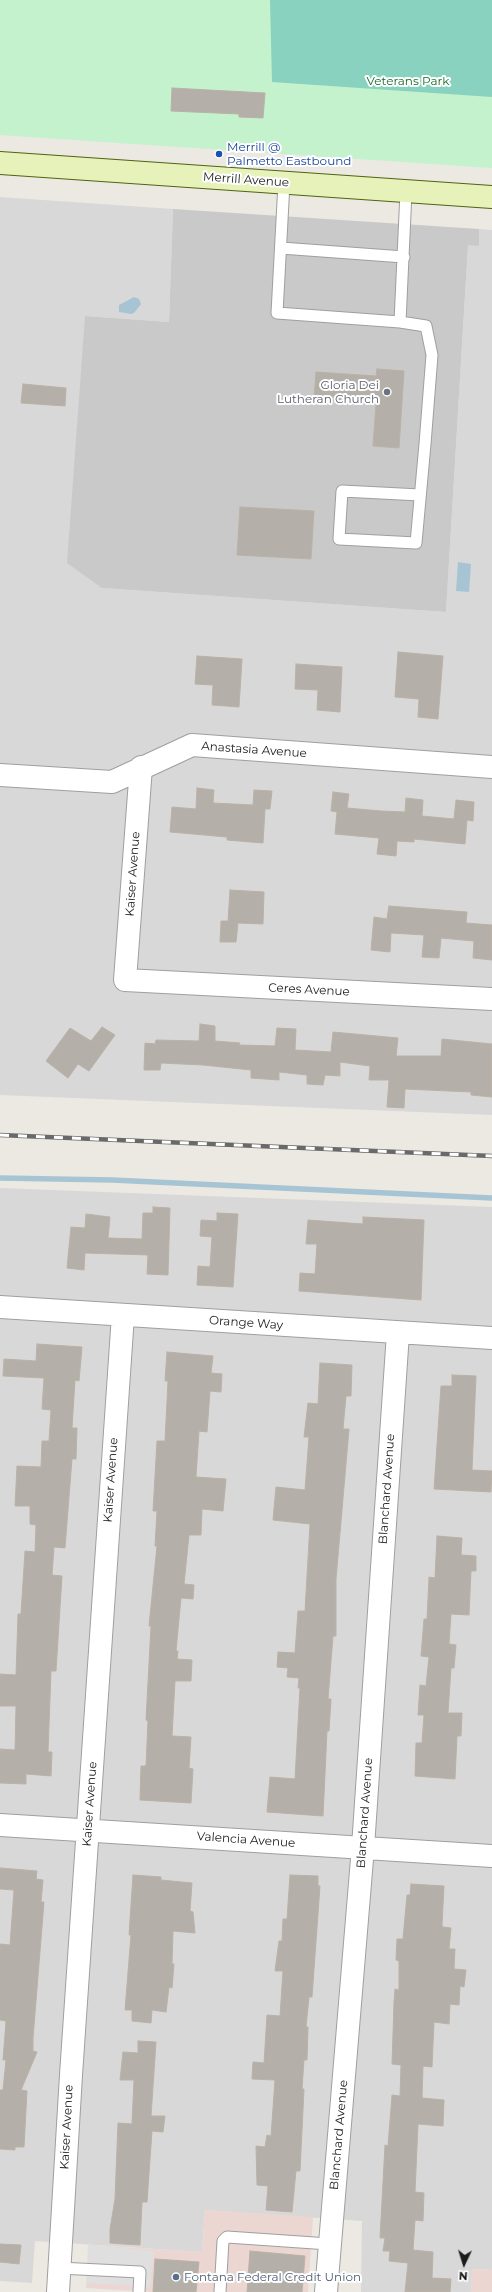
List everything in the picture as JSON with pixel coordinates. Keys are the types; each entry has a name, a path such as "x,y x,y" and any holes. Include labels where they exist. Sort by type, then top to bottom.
{"main road":[{"name":"Merrill Avenue","path":"0,163 492,197"}],"street":[{"name":"Anastasia Avenue","path":"0,775 112,782 192,745 492,767"},
{"name":"Kaiser Avenue","path":"125,980 141,768"},
{"name":"Ceres Avenue","path":"125,980 492,1000"},
{"name":"Orange Way","path":"0,1307 492,1338"},
{"name":"Kaiser Avenue","path":"58,2292 123,1315"},
{"name":"Blanchard Avenue","path":"326,2292 363,1847 398,1332"},
{"name":"Valencia Avenue","path":"0,1825 88,1829 492,1856"}],"lane":[{"path":"284,183 277,313 400,322 426,326 432,355 416,543 339,538 342,491 420,495"},
{"path":"400,322 406,192"},
{"path":"281,248 404,257"},
{"path":"220,2292 223,2240 227,2237 330,2244"},
{"path":"59,2268 140,2272 139,2292"}],"shaded area":[{"path":"0,197 173,209 169,322 85,316 102,588 446,612 468,245 479,245 479,229 492,230 492,1115 0,1095"},
{"path":"173,209 479,229 479,246 468,245 446,612 102,588 67,563 85,316 169,322"},
{"path":"0,1188 492,1207 492,2270 472,2269 471,2292 361,2292 362,2221 205,2210 202,2252 35,2241 32,2283 0,2281"},
{"path":"205,2210 313,2217 308,2292 153,2292 86,2288 89,2245 202,2252"},
{"path":"88,2245 154,2251 150,2287 86,2283"},
{"path":"472,2269 492,2270 492,2292 471,2292"}],"green space":[{"name":"Veterans Park","path":"0,0 492,0 492,168 0,135"},
{"path":"270,0 492,0 492,97 272,82"}],"water":[{"path":"134,297 139,299 141,304 134,313 119,312 119,305"},
{"path":"458,562 471,564 469,592 456,591"}],"building":[{"path":"172,88 265,93 263,118 239,117 239,114 171,111"},
{"path":"377,369 404,371 399,448 373,446 376,404 314,399 316,372 376,376"},
{"path":"23,384 66,388 65,406 21,403"},
{"path":"240,507 314,511 311,559 237,555"},
{"path":"398,652 443,656 438,719 418,717 419,699 395,697"},
{"path":"197,656 242,659 239,707 212,705 213,685 195,684"},
{"path":"296,664 342,667 340,712 317,710 318,690 295,689"},
{"path":"197,788 214,790 213,803 253,805 254,790 272,791 270,809 265,809 263,843 227,840 227,837 170,832 172,807 196,809"},
{"path":"333,792 349,794 347,808 405,812 406,798 423,800 422,816 454,819 456,800 474,802 473,821 467,820 465,844 414,839 414,842 397,841 396,856 377,854 379,838 335,834 337,812 331,811"},
{"path":"230,890 264,892 263,924 238,923 236,942 220,942 221,921 228,921"},
{"path":"389,906 467,912 466,923 492,925 492,960 473,958 474,941 441,938 439,958 422,957 424,935 391,933 390,952 371,950 374,917 387,919"},
{"path":"200,1024 215,1026 215,1041 240,1043 239,1045 275,1046 277,1028 296,1029 295,1050 331,1052 333,1032 398,1038 396,1056 441,1056 442,1039 492,1044 492,1097 471,1095 471,1092 405,1089 404,1108 387,1107 389,1080 369,1080 370,1066 340,1062 340,1076 325,1075 323,1085 307,1084 307,1075 279,1072 279,1080 251,1078 251,1070 203,1065 161,1063 160,1070 144,1070 145,1043 155,1044 156,1040 199,1041"},
{"path":"102,1027 115,1035 89,1071 78,1064 68,1078 46,1061 70,1028 91,1041"},
{"path":"153,1207 170,1208 168,1275 147,1274 148,1255 85,1253 84,1270 67,1268 71,1227 85,1228 86,1214 110,1217 108,1238 142,1239 143,1213 153,1213"},
{"path":"217,1213 238,1214 233,1287 197,1285 198,1266 210,1267 212,1237 200,1236 201,1220 217,1221"},
{"path":"363,1217 424,1220 421,1300 299,1291 300,1273 315,1274 317,1244 306,1244 308,1220 363,1224"},
{"path":"37,1344 82,1347 79,1381 75,1380 72,1428 77,1428 76,1459 72,1459 65,1548 54,1547 52,1575 62,1576 56,1671 51,1671 48,1752 52,1752 51,1776 26,1774 26,1784 0,1783 0,1749 15,1750 16,1706 0,1706 0,1674 16,1675 18,1614 21,1614 25,1551 35,1552 36,1525 30,1524 30,1506 15,1506 17,1466 41,1467 42,1441 49,1441 51,1410 42,1409 44,1378 3,1376 4,1359 36,1361"},
{"path":"167,1352 213,1356 211,1373 222,1374 221,1392 210,1391 207,1432 199,1431 196,1477 226,1479 223,1511 202,1509 201,1535 189,1535 184,1584 194,1585 193,1599 181,1598 176,1651 178,1651 177,1659 192,1660 191,1681 175,1681 172,1736 191,1737 189,1768 193,1769 191,1803 140,1800 141,1766 146,1766 148,1721 146,1720 151,1626 149,1626 157,1546 155,1546 157,1511 153,1511 157,1441 165,1441 168,1381 165,1381"},
{"path":"320,1363 352,1365 351,1396 346,1396 343,1429 349,1429 336,1579 336,1636 333,1636 328,1699 331,1699 329,1731 327,1731 323,1816 267,1812 270,1777 295,1779 300,1688 298,1688 299,1678 287,1677 288,1668 277,1667 278,1652 295,1653 298,1611 305,1611 310,1524 273,1520 276,1487 305,1490 309,1437 304,1437 308,1403 318,1404"},
{"path":"452,1375 476,1376 472,1470 492,1471 491,1492 434,1489 441,1386 452,1386"},
{"path":"437,1536 462,1538 461,1555 476,1556 476,1571 471,1571 469,1615 451,1614 449,1644 456,1645 454,1668 451,1668 448,1713 462,1713 461,1736 457,1736 455,1779 415,1776 416,1743 422,1743 424,1715 418,1715 420,1685 426,1686 429,1657 421,1656 424,1619 427,1619 429,1577 435,1578"},
{"path":"0,1868 37,1871 36,1879 43,1880 41,1902 44,1902 33,2038 33,2051 37,2052 21,2090 27,2091 24,2147 15,2147 15,2150 0,2149 0,2090 3,2090 6,2060 3,2060 6,2021 0,2020 0,1944 10,1945 14,1890 0,1889"},
{"path":"133,1875 161,1877 161,1880 192,1883 190,1911 193,1912 195,1933 173,1931 172,1964 174,1964 172,1988 169,1987 166,2012 152,2010 151,2023 132,2021 132,2010 125,2010 131,1935 129,1935"},
{"path":"290,1875 318,1876 318,1886 320,1886 312,1997 309,1997 306,2027 308,2027 307,2060 304,2060 302,2089 304,2089 300,2171 296,2171 292,2212 266,2210 268,2186 257,2185 256,2146 265,2147 267,2135 271,2136 275,2080 252,2079 253,2062 264,2063 267,2015 280,2016 283,1971 275,1971 279,1941 282,1941 283,1919 287,1919"},
{"path":"411,1884 444,1886 442,1925 443,1927 451,1928 449,1949 455,1949 454,1969 466,1970 464,1987 460,1986 459,2005 450,2004 449,2024 434,2022 432,2067 423,2066 422,2098 444,2100 443,2126 418,2124 415,2192 424,2193 423,2221 415,2220 413,2250 433,2252 432,2278 451,2279 450,2292 405,2292 408,2263 389,2261 390,2251 383,2251 385,2238 380,2238 385,2145 388,2146 392,2095 400,2096 401,2065 392,2064 395,1989 399,1990 399,1961 396,1960 397,1939 403,1939 407,1895 410,1895"},
{"path":"138,2041 156,2042 151,2116 165,2116 163,2132 152,2131 147,2202 142,2202 140,2245 110,2243 110,2229 115,2199 118,2123 132,2124 134,2080 120,2080 123,2052 138,2053"},
{"path":"0,2244 21,2245 19,2264 0,2262"},
{"path":"250,2251 305,2256 302,2292 247,2292"},
{"name":"Fontana Federal Credit Union","path":"155,2259 199,2262 196,2292 153,2292"}],"waterway":[{"path":"0,1178 112,1180 492,1198"}],"railway":[{"path":"0,1135 492,1156"}],"place":[{"name":"Merrill @ Palmetto Eastbound","path":"219,154"},
{"name":"Gloria Dei Lutheran Church","path":"387,392"},
{"name":"Fontana Federal Credit Union","path":"176,2277"}]}
